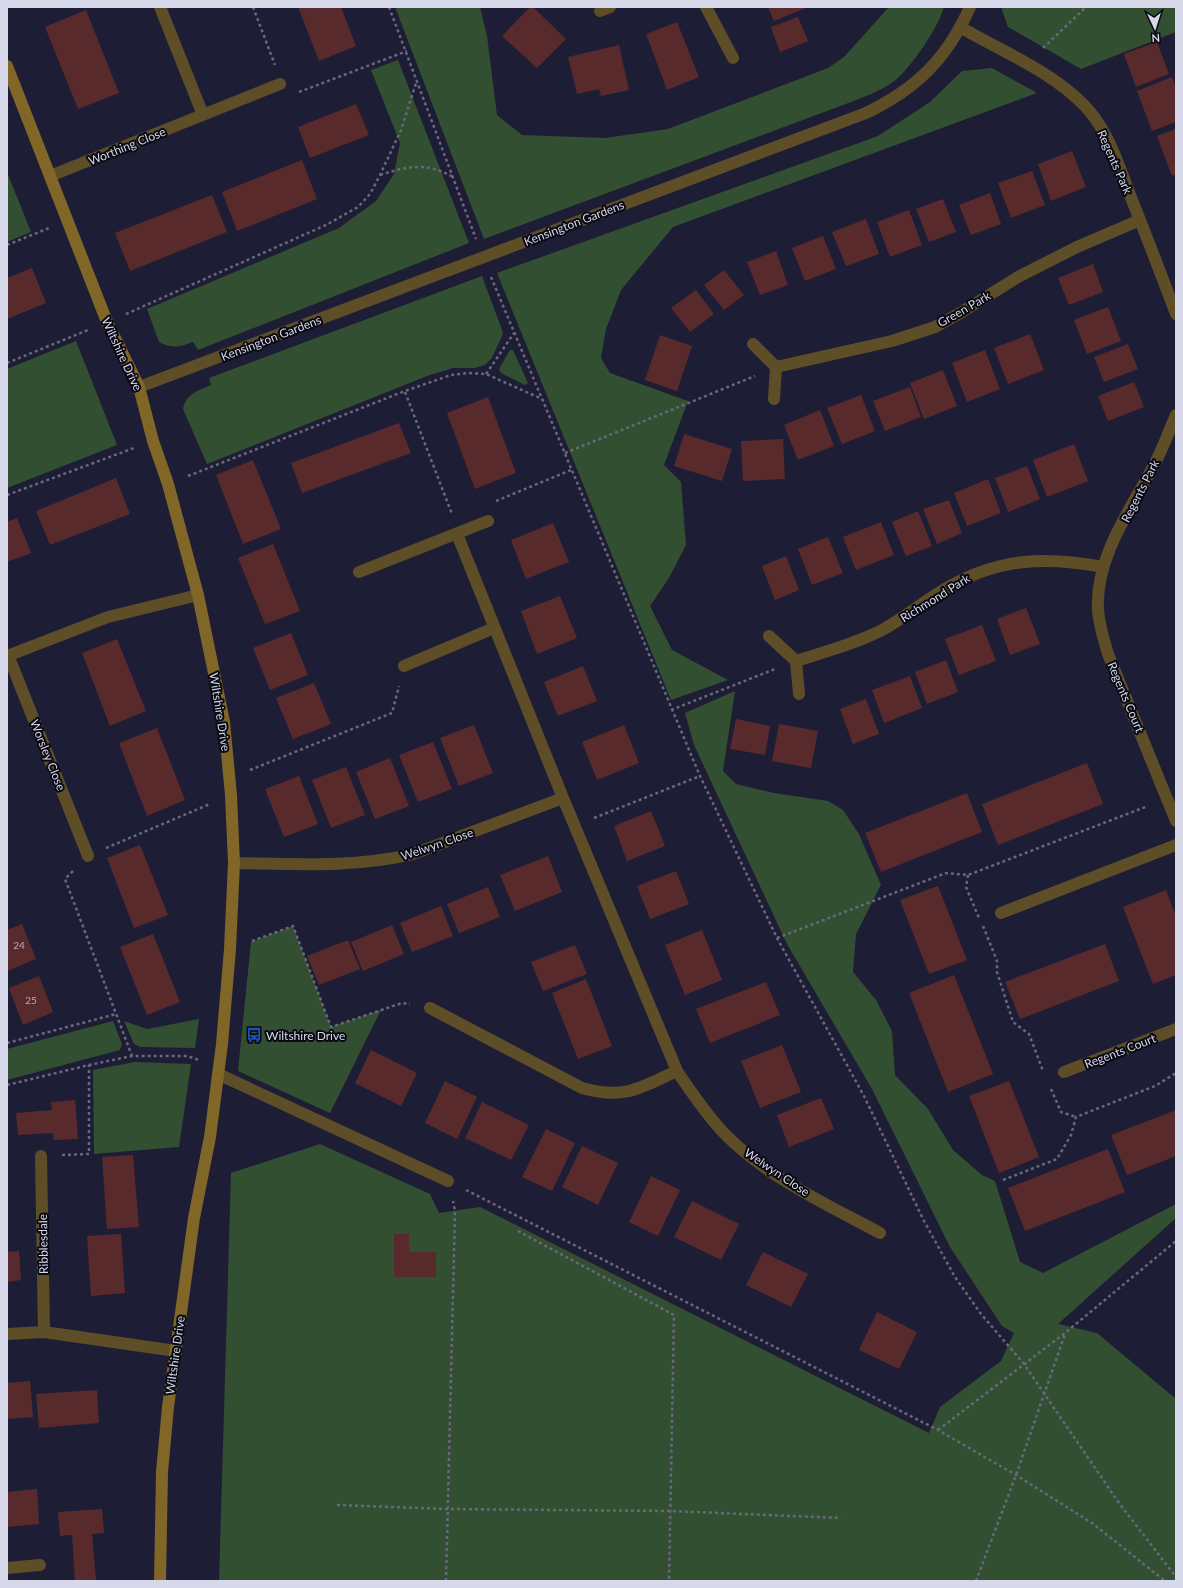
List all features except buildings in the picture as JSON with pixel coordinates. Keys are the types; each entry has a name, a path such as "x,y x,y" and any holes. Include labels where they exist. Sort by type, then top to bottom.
{"street":[{"path":"160,7 203,115"},
{"path":"706,7 733,58"},
{"name":"Kensington Gardens","path":"139,387 866,113 887,103 920,80 935,65 948,48 970,7"},
{"name":"Regents Park","path":"960,27 1027,64 1069,92 1094,117 1114,152 1176,314"},
{"name":"Wiltshire Drive","path":"7,66 107,322 139,387 153,441 168,484 198,595 224,722 231,795 234,863 230,949 222,1044 210,1137 194,1218 168,1407 162,1472 160,1581"},
{"name":"Worthing Close","path":"50,176 280,84"},
{"name":"Green Park","path":"776,367 915,335 962,312 1038,266 1140,220"},
{"path":"753,344 776,367 774,399"},
{"name":"Regents Park","path":"1103,567 1111,546 1156,461 1176,415"},
{"path":"359,572 488,521"},
{"name":"Welwyn Close","path":"457,534 563,798 677,1072 699,1103 722,1131 750,1156 781,1177 880,1233"},
{"name":"Richmond Park","path":"796,661 844,645 881,630 944,589 967,576 986,569 1012,563 1035,561 1071,561 1103,567"},
{"name":"Regents Court","path":"1103,567 1098,609 1101,631 1108,654 1176,821"},
{"name":"Worsley Close","path":"88,856 8,655 108,617 198,595"},
{"path":"404,666 494,628"},
{"path":"769,636 796,661 799,694"},
{"name":"Welwyn Close","path":"234,863 343,864 390,859 413,854 563,798"},
{"path":"1001,913 1176,845"},
{"path":"430,1008 582,1088 600,1093 617,1094 635,1090 677,1072"},
{"name":"Regents Court","path":"1064,1072 1176,1029"},
{"path":"218,1074 448,1181"},
{"name":"Ribblesdale","path":"41,1156 44,1332"},
{"path":"7,1334 44,1332 176,1351"},
{"path":"7,1568 40,1565"}],"path":[{"path":"253,7 275,66 280,84 292,95 406,51"},
{"path":"389,7 483,258 671,710 700,776 777,938 864,1096 924,1221 955,1277 982,1314 1024,1364 1119,1503 1176,1577"},
{"path":"1027,64 1086,7"},
{"path":"7,363 220,273 343,216 365,201 380,175 401,130 417,80"},
{"path":"380,175 413,167 426,166 436,168 453,177"},
{"path":"7,245 68,221"},
{"path":"486,374 514,333"},
{"path":"565,453 776,367"},
{"path":"168,484 405,391 451,375 468,373 486,374 543,400"},
{"path":"405,391 453,516 457,534"},
{"path":"7,495 153,441"},
{"path":"488,521 495,502 571,470"},
{"path":"671,710 796,661"},
{"path":"229,779 392,712 404,666"},
{"path":"575,826 700,776"},
{"path":"132,1056 65,880 88,856 231,795"},
{"path":"777,938 946,873 968,875 1167,799"},
{"path":"968,875 966,887 997,961 997,972 1013,1022 1028,1034 1043,1072"},
{"path":"230,949 293,926 331,1027 402,1003 430,1008"},
{"path":"7,1043 116,1014"},
{"path":"7,1085 132,1056 187,1056 197,1058 218,1074"},
{"path":"41,1156 89,1154 89,1065"},
{"path":"1049,1086 1060,1112 1076,1117 1155,1086 1176,1073"},
{"path":"1003,1180 1057,1158 1071,1135 1076,1117"},
{"path":"448,1181 938,1430 1016,1475 1092,1524 1165,1581"},
{"path":"446,1581 455,1211 448,1181"},
{"path":"518,1231 674,1315 669,1581"},
{"path":"938,1430 1065,1333 1176,1241"},
{"path":"976,1581 1016,1475 1065,1333"},
{"path":"337,1506 448,1509 670,1511 840,1518"}],"green space":[{"path":"395,7 480,7 487,36 497,115 522,135 605,138 668,129 828,68 844,57 889,7 944,7 937,25 919,53 895,81 883,88 851,102 484,239"},
{"path":"1001,7 1176,7 1176,32 1081,69 1008,27"},
{"path":"398,60 469,243 198,350 193,342 184,345 168,346 159,342 147,309 339,228 376,201 394,174 400,143 371,70"},
{"path":"992,68 1037,93 673,227 621,290 606,329 601,358 610,373 688,401 664,465 681,482 686,545 669,578 650,606 672,650 728,680 671,700 497,273 878,136 930,102 962,71"},
{"path":"7,172 31,232 7,242"},
{"path":"482,276 503,334 492,358 485,365 475,368 453,368 427,376 207,464 183,409 189,396 211,385 209,378"},
{"path":"76,341 117,445 7,488 7,369"},
{"path":"510,350 513,350 528,383 525,385 501,373 499,369"},
{"path":"735,691 723,771 736,784 774,793 828,801 843,810 859,834 881,885 856,934 853,972 876,1000 892,1031 895,1075 928,1109 953,1150 982,1175 995,1181 1020,1262 1043,1273 1176,1204 1176,1218 1058,1324 1097,1333 1176,1399 1176,1581 219,1581 231,1173 320,1144 430,1194 439,1213 480,1207 929,1433 940,1407 1001,1361 1014,1333 1002,1326 950,1247 872,1089 787,944 694,745 685,713"},
{"path":"293,926 331,1027 381,1010 330,1113 238,1071 251,942"},
{"path":"199,1019 195,1048 140,1047 134,1044 124,1021 147,1029"},
{"path":"113,1021 122,1044 120,1050 7,1080 7,1049"},
{"path":"135,1062 191,1064 179,1147 94,1154 93,1070"}],"place":[{"name":"Wiltshire Drive","path":"254,1035"}]}
